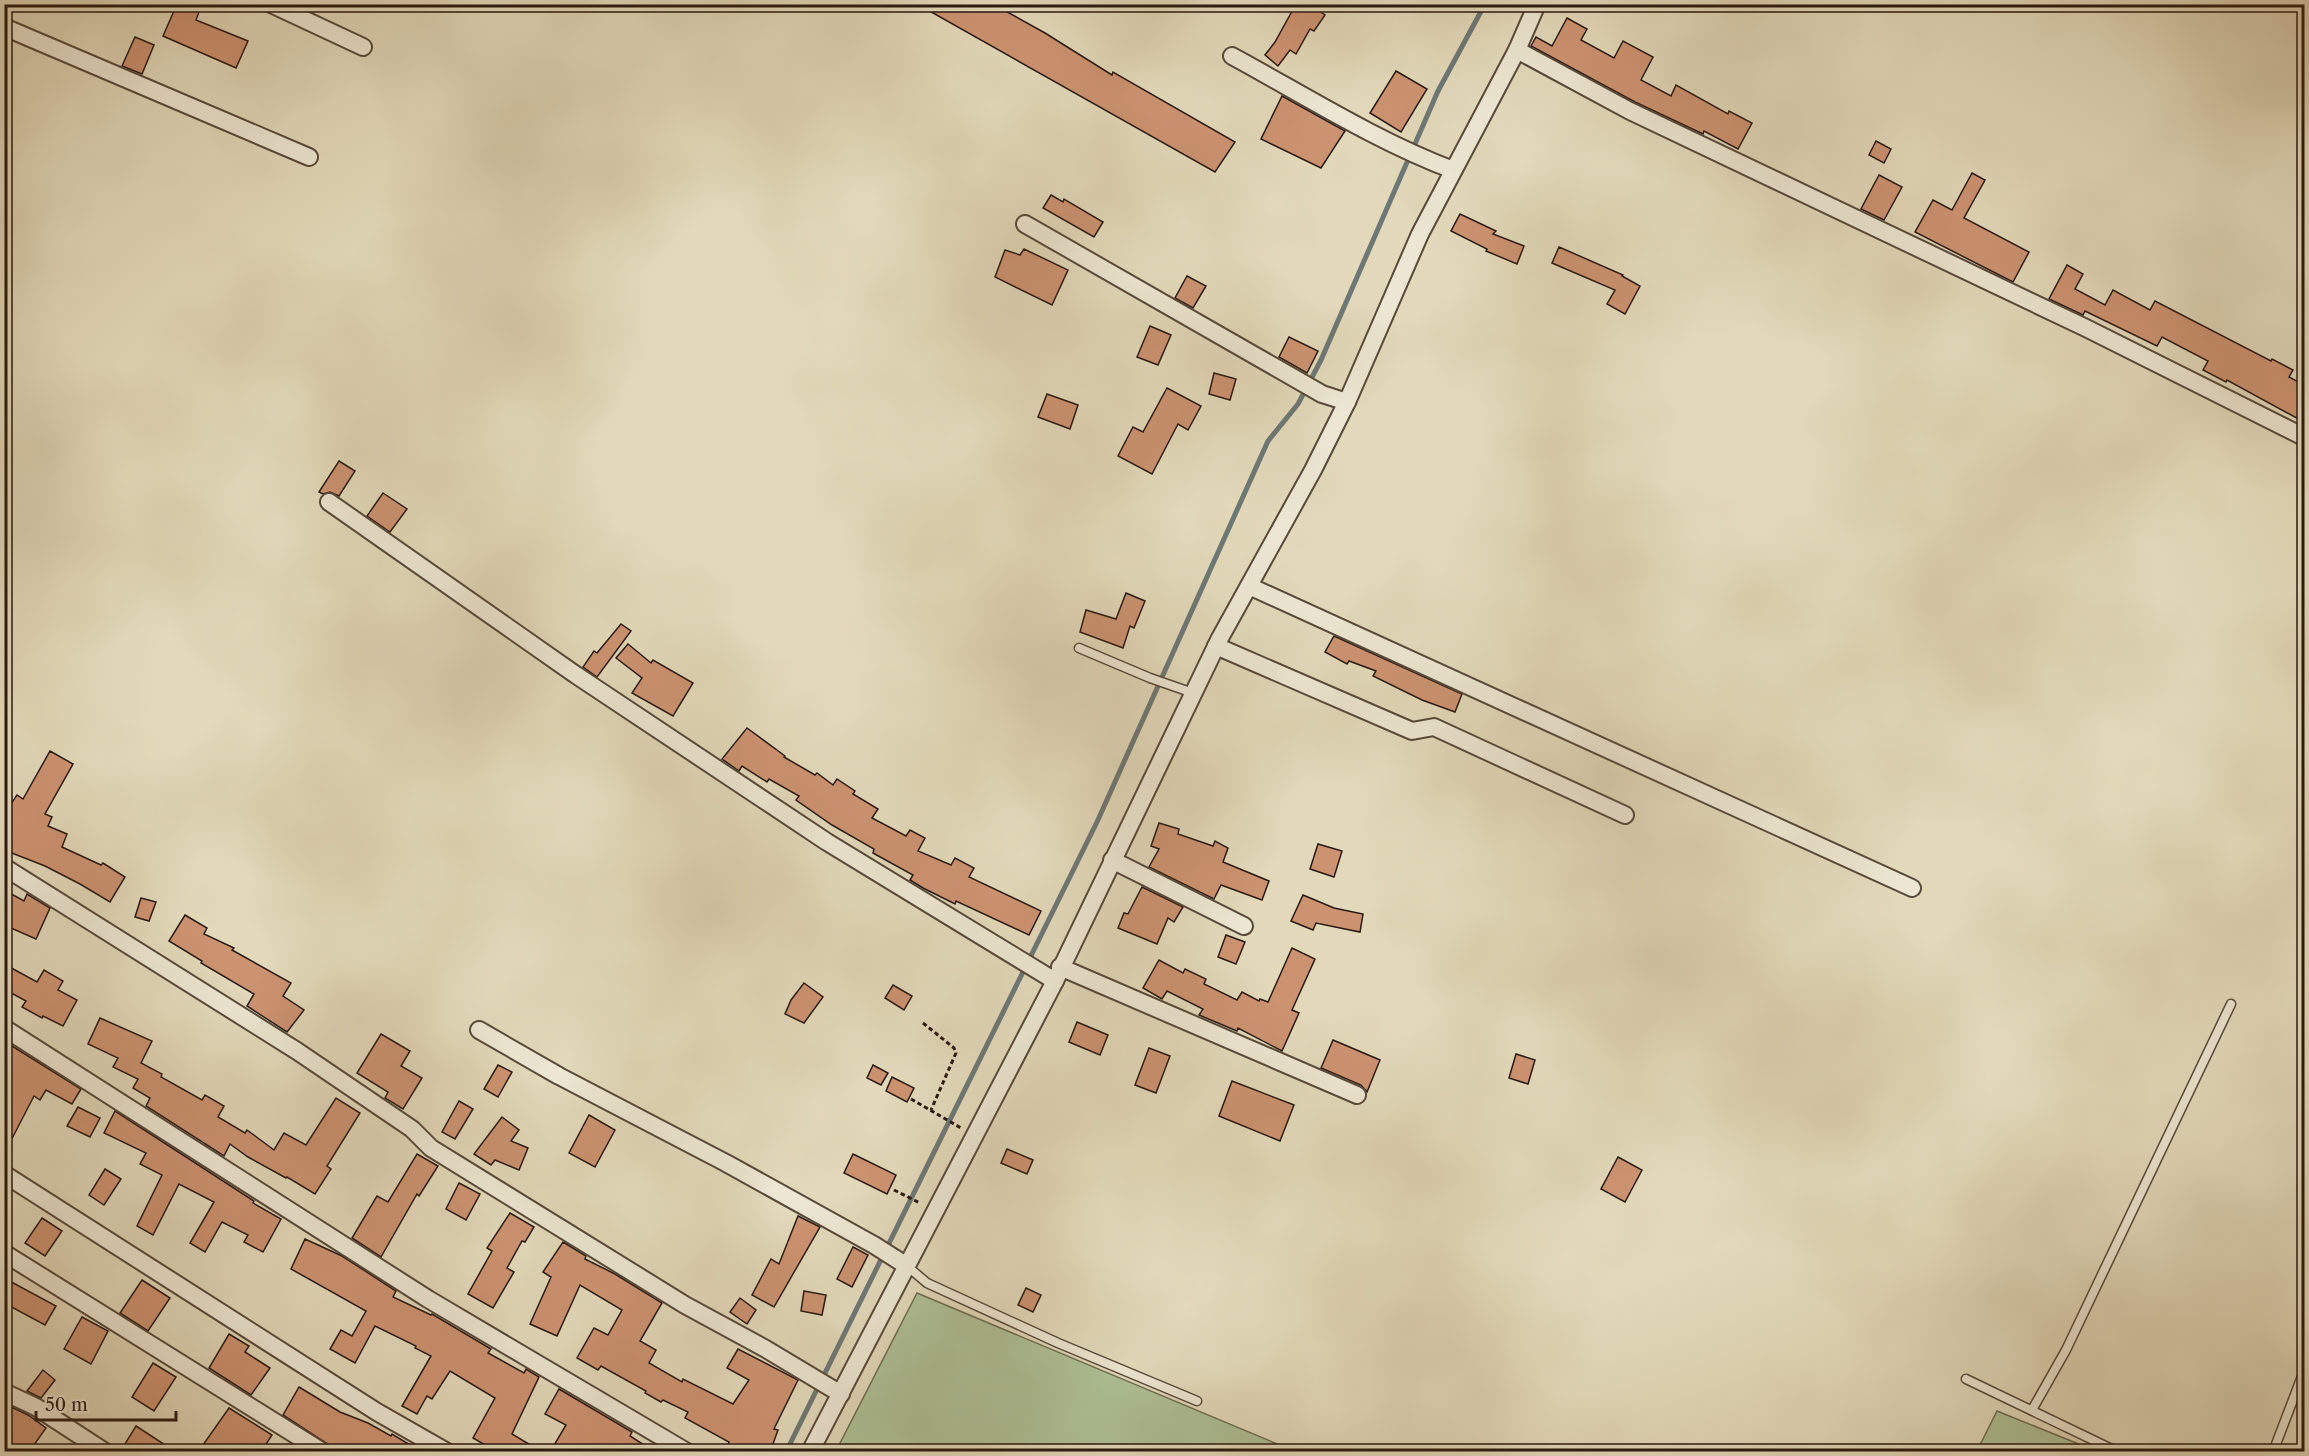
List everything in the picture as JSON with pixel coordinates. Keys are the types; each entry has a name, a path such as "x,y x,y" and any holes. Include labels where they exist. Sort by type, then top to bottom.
{"street":[{"path":"272,4 363,47"},
{"path":"810,1452 834,1391 1058,974 1216,646 1313,470 1347,402 1420,234 1517,50 1538,4"},
{"path":"4,27 309,158"},
{"path":"1517,50 1630,111 2086,328 2304,437"},
{"path":"1232,56 1406,149 1453,170"},
{"path":"1024,224 1322,394 1347,402"},
{"path":"329,502 576,675 827,842 1038,970 1058,974 1357,1095"},
{"path":"1249,586 1912,888"},
{"path":"1216,646 1412,731 1434,727 1625,815"},
{"path":"1112,860 1244,927"},
{"path":"4,867 297,1051 412,1129 430,1148 685,1305 834,1391"},
{"path":"4,1028 428,1299 687,1452"},
{"path":"479,1030 874,1245 902,1263"},
{"path":"4,1174 377,1412 447,1452"},
{"path":"4,1253 322,1452"},
{"path":"4,1392 36,1407 105,1452"}],"lane":[{"path":"1079,648 1150,678 1193,693"},
{"path":"2032,1410 2066,1350 2231,1004"},
{"path":"902,1263 927,1283 1058,1343 1197,1401"},
{"path":"2273,1452 2304,1371"},
{"path":"1966,1379 2118,1452"}],"path":[{"path":"923,1023 954,1048 956,1053 931,1110"},
{"path":"911,1099 954,1124"},
{"path":"894,1190 922,1204"}],"green space":[{"path":"917,1293 1294,1451 836,1451"},
{"path":"1997,1411 2096,1451 1977,1451"}],"building":[{"path":"177,4 202,4 196,20 248,41 236,68 163,36"},
{"path":"917,4 993,4 1112,75 1113,72 1235,142 1215,172"},
{"path":"1296,4 1309,4 1325,15 1314,31 1310,29 1296,54 1290,50 1278,66 1265,55"},
{"path":"1567,18 1587,29 1581,40 1614,58 1623,41 1653,57 1641,80 1671,96 1676,85 1728,114 1729,111 1752,123 1738,149 1704,131 1703,134 1635,102 1531,46 1536,37 1552,46"},
{"path":"135,37 154,45 142,74 122,66"},
{"path":"1396,71 1427,89 1401,132 1370,113"},
{"path":"1282,96 1345,131 1321,168 1261,139"},
{"path":"1876,141 1891,149 1884,163 1869,155"},
{"path":"1972,173 1985,180 1964,218 2029,252 2013,282 1915,232 1933,200 1952,210"},
{"path":"1879,175 1902,187 1884,220 1861,209"},
{"path":"1051,195 1063,202 1064,199 1103,222 1094,237 1043,208"},
{"path":"1460,214 1496,231 1493,234 1524,246 1517,264 1486,251 1487,249 1451,231"},
{"path":"1559,247 1623,275 1640,286 1625,314 1607,304 1615,290 1552,263"},
{"path":"1024,249 1068,270 1052,305 995,277 1005,250 1020,255"},
{"path":"2067,265 2083,274 2075,289 2105,305 2113,290 2150,310 2155,301 2293,370 2289,377 2304,385 2304,422 2227,380 2226,382 2203,370 2208,361 2162,337 2157,346 2085,311 2083,315 2049,299"},
{"path":"1187,276 1206,286 1193,308 1175,298"},
{"path":"1150,326 1171,335 1158,365 1137,357"},
{"path":"1289,337 1318,351 1307,373 1279,357"},
{"path":"1214,373 1236,379 1230,400 1209,394"},
{"path":"1167,388 1201,406 1188,430 1178,424 1152,474 1118,456 1133,427 1143,432"},
{"path":"1047,394 1078,405 1070,429 1038,417"},
{"path":"339,461 355,471 339,496 330,492 323,494 319,492"},
{"path":"383,493 407,509 390,532 367,516"},
{"path":"1126,593 1145,601 1134,628 1130,626 1123,648 1080,632 1086,610 1116,619"},
{"path":"621,624 631,631 597,677 583,667 594,651 597,653"},
{"path":"1334,636 1462,694 1455,712 1422,700 1373,676 1376,671 1349,661 1347,664 1325,652"},
{"path":"628,644 651,663 653,660 693,683 673,716 632,693 642,678 616,658"},
{"path":"747,728 784,757 815,775 817,773 833,785 837,779 855,791 853,794 878,809 872,818 906,836 910,830 925,838 918,851 951,865 955,858 974,868 969,877 1041,911 1029,935 923,888 910,880 913,875 873,853 874,849 832,825 796,800 799,796 769,779 767,782 742,766 739,771 722,759"},
{"path":"50,751 73,764 45,814 52,817 48,826 67,834 62,847 101,865 103,863 125,877 110,902 45,866 4,850 4,814 17,795 23,799"},
{"path":"1159,823 1179,829 1178,834 1213,846 1215,841 1228,848 1223,862 1269,881 1262,900 1221,885 1214,899 1149,867 1159,849 1151,846"},
{"path":"1318,844 1342,851 1334,877 1310,869"},
{"path":"1142,887 1183,907 1174,922 1168,918 1157,944 1118,928 1124,913 1128,914"},
{"path":"4,890 24,901 27,894 50,908 36,939 4,925"},
{"path":"1303,895 1334,908 1363,914 1360,932 1316,923 1313,930 1291,921"},
{"path":"141,898 156,902 149,921 135,917"},
{"path":"185,915 207,928 204,934 234,948 232,950 291,983 283,996 304,1010 287,1032 247,1006 254,994 169,941"},
{"path":"1226,935 1245,942 1236,964 1218,957"},
{"path":"1292,948 1315,959 1292,1010 1299,1013 1282,1051 1238,1028 1237,1031 1199,1015 1203,1009 1167,991 1162,999 1143,988 1159,960 1183,973 1185,969 1206,979 1204,984 1237,1000 1242,992 1259,1001 1260,999 1268,1002"},
{"path":"4,964 37,982 44,970 63,981 58,990 77,1000 63,1026 22,1007 26,1001 4,989"},
{"path":"804,983 823,997 804,1023 785,1014 791,1000"},
{"path":"893,985 912,996 904,1010 885,998"},
{"path":"100,1018 152,1041 141,1063 202,1100 205,1095 224,1106 218,1117 245,1133 247,1130 274,1150 284,1133 306,1145 336,1098 360,1113 327,1166 331,1169 315,1194 248,1157 230,1144 224,1156 146,1106 150,1098 133,1088 138,1079 113,1067 118,1058 88,1044"},
{"path":"1077,1022 1108,1035 1100,1055 1069,1042"},
{"path":"381,1034 410,1051 401,1066 422,1078 403,1109 385,1098 388,1092 357,1073"},
{"path":"1333,1040 1380,1060 1367,1092 1361,1085 1321,1068"},
{"path":"4,1041 81,1089 72,1104 46,1090 40,1100 34,1096 4,1154"},
{"path":"1149,1048 1170,1056 1156,1093 1135,1085"},
{"path":"1516,1054 1535,1060 1528,1084 1509,1078"},
{"path":"498,1065 512,1072 498,1097 484,1089"},
{"path":"873,1065 888,1073 881,1085 867,1078"},
{"path":"892,1077 914,1088 907,1102 886,1091"},
{"path":"1232,1081 1294,1105 1280,1141 1219,1116"},
{"path":"459,1101 473,1109 455,1139 442,1132"},
{"path":"78,1107 100,1118 90,1137 67,1126"},
{"path":"115,1111 254,1201 253,1203 281,1219 263,1252 244,1242 248,1235 222,1222 205,1252 190,1243 214,1202 179,1184 153,1235 137,1226 162,1175 140,1164 146,1153 104,1133"},
{"path":"589,1115 615,1130 595,1167 569,1153"},
{"path":"502,1117 519,1130 511,1141 528,1148 519,1170 495,1160 491,1165 474,1154"},
{"path":"1007,1149 1033,1160 1027,1174 1001,1163"},
{"path":"417,1154 438,1166 419,1196 417,1194 381,1257 352,1238 377,1196 388,1202"},
{"path":"853,1154 896,1175 887,1194 844,1173"},
{"path":"1618,1157 1642,1170 1625,1202 1601,1189"},
{"path":"105,1169 121,1179 104,1205 89,1195"},
{"path":"459,1183 480,1194 466,1220 446,1209"},
{"path":"510,1213 534,1227 525,1242 522,1241 507,1268 514,1272 493,1308 468,1294 492,1251 487,1248"},
{"path":"798,1216 820,1227 774,1307 752,1295 771,1259 779,1264"},
{"path":"42,1218 62,1231 45,1256 25,1243"},
{"path":"305,1239 342,1256 396,1291 393,1297 432,1314 491,1349 488,1353 524,1373 526,1369 539,1377 512,1434 542,1452 497,1452 473,1438 495,1398 450,1371 432,1399 427,1396 417,1414 402,1406 431,1356 375,1326 355,1363 330,1349 341,1330 352,1336 366,1311 291,1269"},
{"path":"563,1242 586,1256 585,1259 615,1274 662,1303 640,1341 656,1350 649,1363 682,1382 683,1379 733,1404 749,1380 727,1368 738,1349 798,1380 774,1429 778,1430 770,1452 735,1452 727,1447 729,1442 685,1418 688,1412 663,1400 661,1402 601,1366 598,1370 577,1358 594,1328 608,1335 622,1310 580,1285 557,1336 530,1324 551,1277 543,1272"},
{"path":"853,1247 868,1255 852,1287 837,1279"},
{"path":"4,1278 56,1306 45,1325 4,1303"},
{"path":"142,1280 170,1298 148,1331 120,1313"},
{"path":"1026,1288 1041,1295 1033,1312 1018,1305"},
{"path":"804,1291 826,1295 822,1315 801,1311"},
{"path":"740,1298 756,1310 747,1324 730,1312"},
{"path":"82,1317 108,1331 91,1364 64,1349"},
{"path":"229,1334 249,1346 245,1352 270,1368 251,1395 209,1368"},
{"path":"153,1363 176,1377 154,1411 132,1397"},
{"path":"43,1370 55,1380 41,1398 27,1391"},
{"path":"299,1387 340,1412 368,1423 391,1436 392,1434 422,1452 342,1452 332,1447 283,1415"},
{"path":"559,1389 632,1432 630,1436 655,1452 550,1452 566,1425 545,1414"},
{"path":"7,1405 28,1415 46,1428 29,1452 12,1452 4,1446 4,1408"},
{"path":"229,1408 272,1435 261,1452 198,1452"},
{"path":"136,1426 176,1452 120,1452"}],"waterway":[{"path":"786,1452 1097,822 1268,441 1298,404 1321,360 1438,91 1485,4"}]}
